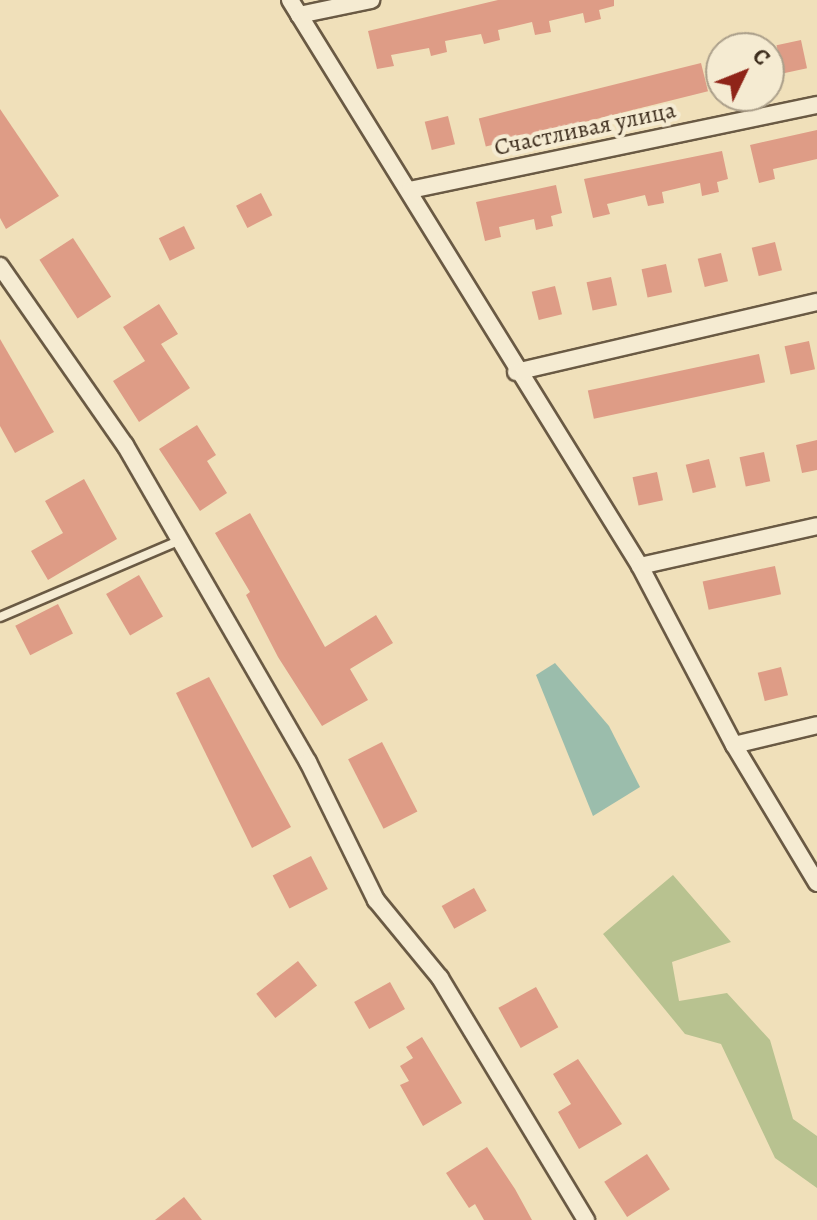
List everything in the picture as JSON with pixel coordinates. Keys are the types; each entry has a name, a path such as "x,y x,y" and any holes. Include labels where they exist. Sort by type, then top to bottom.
{"street":[{"path":"371,0 294,7 410,190 516,372 640,566 734,745 817,883"},
{"name":"Счастливая улица","path":"410,190 817,105"},
{"path":"0,266 125,445 308,762 376,900 440,978 586,1220"},
{"path":"516,372 817,302"},
{"path":"640,566 817,526"},
{"path":"734,745 817,725"}],"lane":[{"path":"0,617 178,541"}],"green space":[{"path":"673,875 731,942 672,962 679,1001 727,993 770,1040 793,1119 817,1136 817,1188 775,1158 721,1044 685,1034 603,934"}],"shaded area":[{"path":"555,663 609,726 640,787 593,816 536,675"}],"building":[{"path":"498,0 614,0 614,6 599,10 601,19 585,23 583,13 549,21 551,32 535,35 532,22 498,30 500,40 484,44 481,34 445,41 447,52 431,56 429,48 391,55 394,66 377,69 368,31"},
{"path":"801,40 807,68 785,73 785,43"},
{"path":"701,63 705,92 486,147 479,118"},
{"path":"0,109 59,196 6,229 0,218"},
{"path":"448,116 455,144 432,150 425,122"},
{"path":"817,130 817,159 773,169 775,179 759,183 750,145"},
{"path":"722,151 728,179 717,182 719,192 702,196 700,183 662,192 664,203 648,206 645,195 607,204 610,214 593,218 584,179"},
{"path":"556,185 562,213 551,216 553,226 536,230 534,219 499,227 501,237 485,241 476,202"},
{"path":"261,193 272,215 247,228 236,206"},
{"path":"184,226 195,248 170,261 159,238"},
{"path":"73,238 111,297 78,318 39,260"},
{"path":"775,242 782,270 759,276 752,248"},
{"path":"721,253 728,281 705,287 698,259"},
{"path":"666,264 672,292 648,298 642,269"},
{"path":"611,277 617,305 593,311 587,282"},
{"path":"555,286 562,314 539,320 532,292"},
{"path":"159,304 178,334 161,344 190,388 139,422 113,381 145,361 123,327"},
{"path":"0,339 54,432 15,453 0,426"},
{"path":"809,341 815,369 791,375 785,346"},
{"path":"759,354 765,382 594,419 588,390"},
{"path":"197,425 216,455 207,461 227,493 200,511 159,449"},
{"path":"817,440 817,470 802,473 796,445"},
{"path":"764,452 770,481 746,487 740,457"},
{"path":"709,459 716,487 693,493 686,465"},
{"path":"657,472 663,500 639,506 633,477"},
{"path":"84,479 117,539 48,580 31,551 63,533 45,501"},
{"path":"250,513 325,647 376,615 393,643 350,669 368,700 322,726 278,657 246,595 250,592 215,533"},
{"path":"775,566 781,594 709,610 703,581"},
{"path":"139,575 163,617 130,636 106,594"},
{"path":"58,604 73,633 30,655 15,626"},
{"path":"781,667 788,695 765,701 758,673"},
{"path":"209,677 291,827 252,848 176,693"},
{"path":"382,742 417,811 384,829 348,759"},
{"path":"311,856 328,889 289,908 273,876"},
{"path":"474,888 487,911 454,929 442,906"},
{"path":"298,961 317,985 275,1018 256,994"},
{"path":"390,982 405,1009 369,1029 354,1002"},
{"path":"536,987 558,1027 521,1048 498,1008"},
{"path":"422,1037 462,1103 423,1126 400,1085 409,1081 400,1066 413,1058 406,1047"},
{"path":"578,1059 622,1124 579,1149 558,1112 571,1104 553,1074"},
{"path":"487,1147 532,1220 484,1220 475,1204 469,1208 446,1173"},
{"path":"647,1154 670,1189 627,1217 604,1182"},
{"path":"184,1197 202,1220 155,1220"}]}
